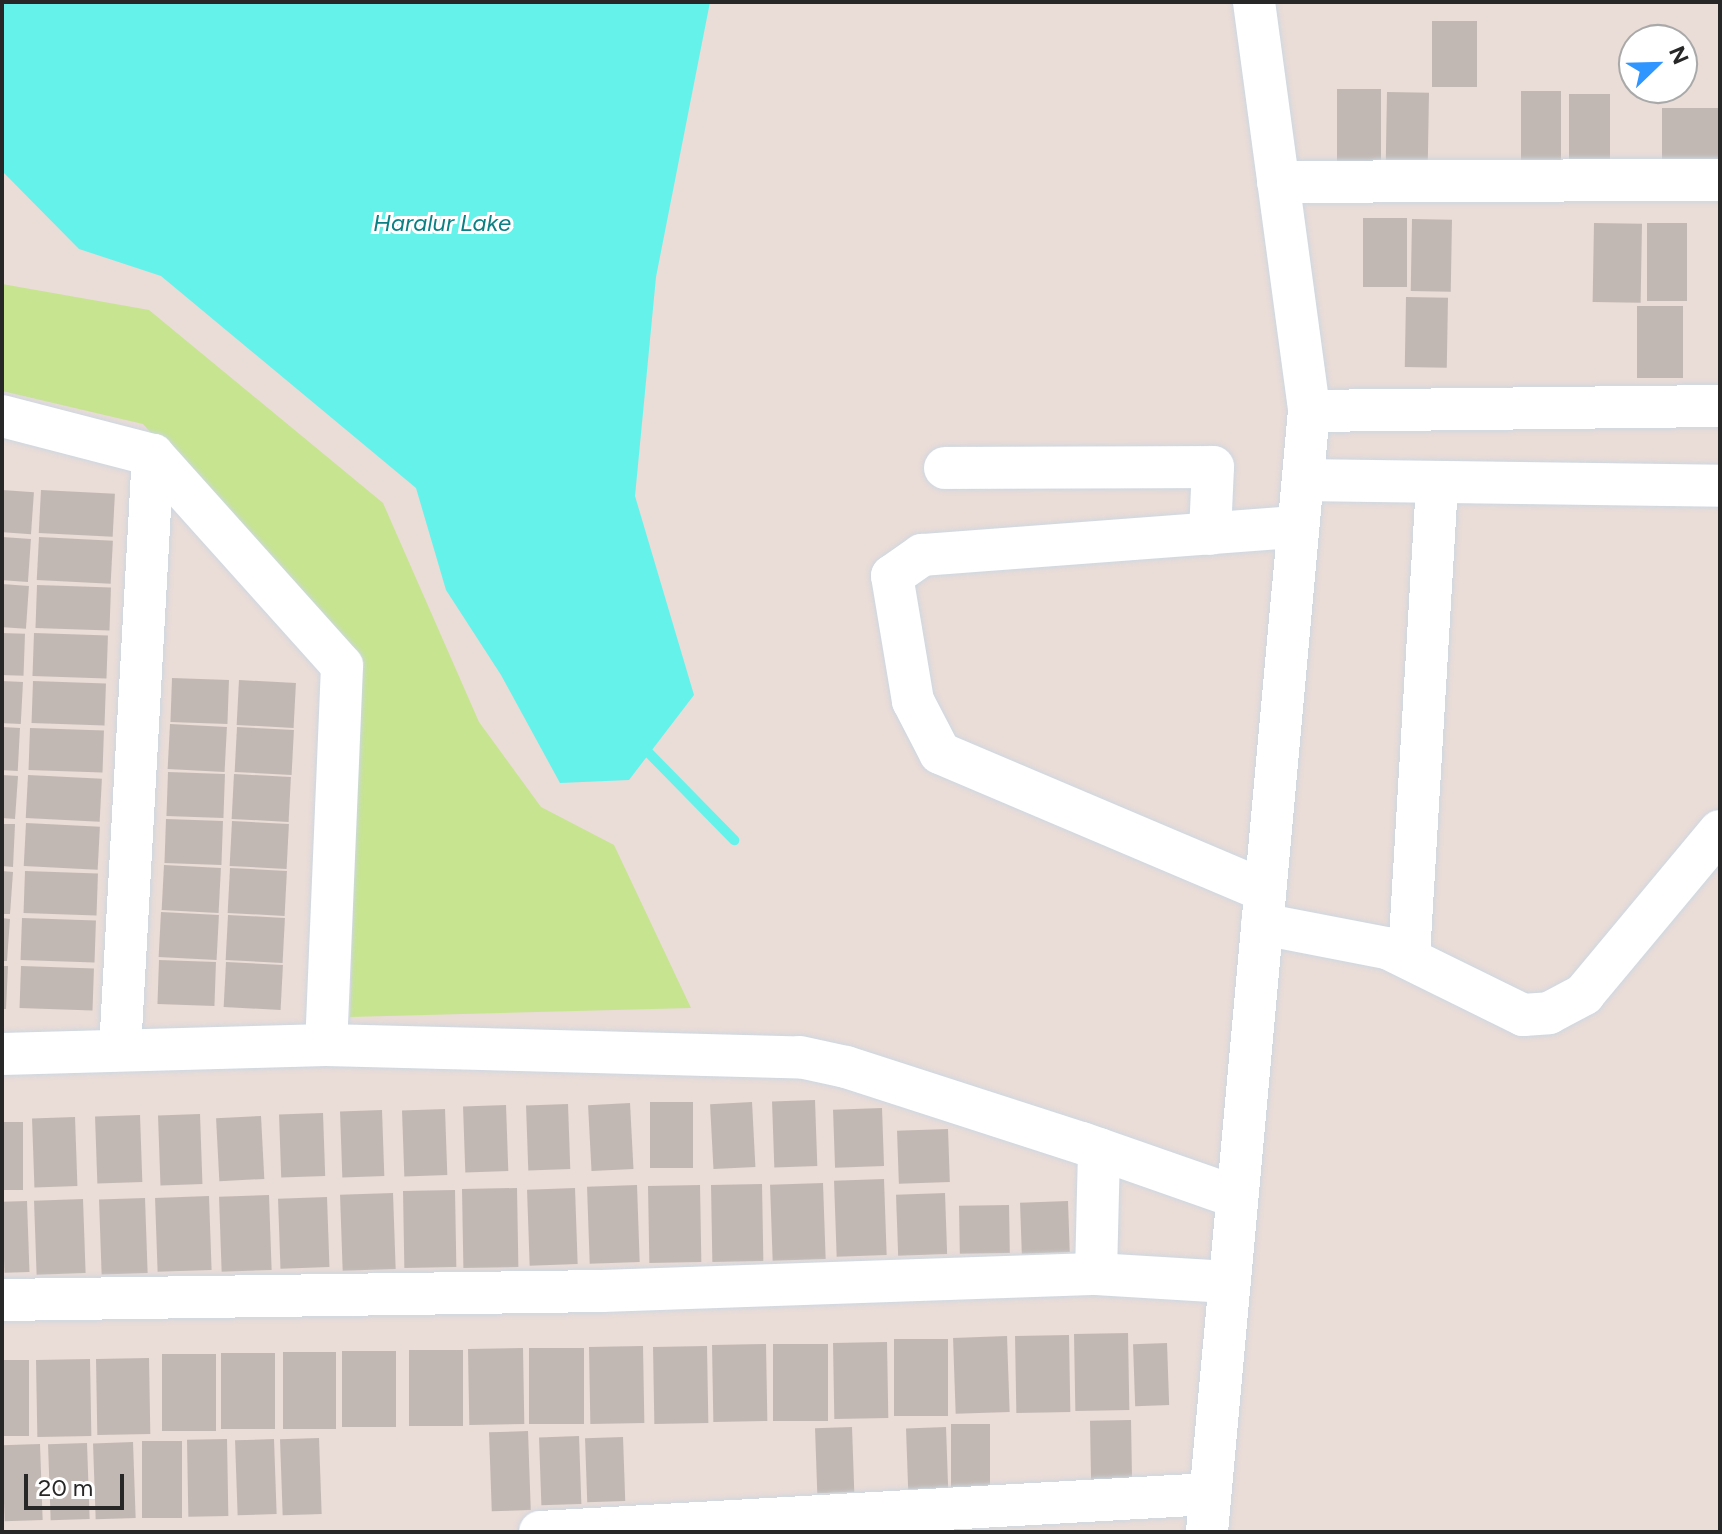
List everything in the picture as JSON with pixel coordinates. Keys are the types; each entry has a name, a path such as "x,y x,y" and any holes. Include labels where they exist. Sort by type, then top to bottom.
{"street":[{"path":"540,1532 1208,1513 1309,411 1254,2"},
{"path":"1278,182 1720,180"},
{"path":"1309,411 1720,406"},
{"path":"2,416 153,455 342,666 326,1045"},
{"path":"120,1050 153,455"},
{"path":"945,468 1213,467 1210,534"},
{"path":"1303,480 1720,486"},
{"path":"1409,956 1437,482"},
{"path":"1298,527 922,555 892,576 913,701 940,753 1263,908 1339,937 1409,956 1523,1015 1549,1013 1569,1005 1584,994 1720,831"},
{"path":"2,1054 326,1045 800,1057 846,1067 1236,1197"},
{"path":"1096,1274 1099,1149"},
{"path":"2,1300 602,1291 1096,1274 1228,1282"}],"green space":[{"path":"2,284 149,310 383,503 479,722 541,807 614,845 691,1008 350,1017 360,669 143,424 2,391"}],"water":[{"name":"Haralur Lake","path":"2,2 710,2 656,277 635,496 694,695 629,780 560,783 501,675 446,590 416,488 161,276 79,249 2,171"}],"building":[{"path":"1432,21 1477,21 1477,87 1432,87"},
{"path":"1337,89 1381,89 1381,162 1337,162"},
{"path":"1521,91 1561,91 1561,172 1521,172"},
{"path":"1387,92 1429,93 1428,167 1386,166"},
{"path":"1569,94 1610,94 1610,167 1569,167"},
{"path":"1662,108 1720,108 1720,167 1662,167"},
{"path":"1363,218 1407,218 1407,287 1363,287"},
{"path":"1412,219 1452,220 1451,292 1411,291"},
{"path":"1594,223 1642,224 1641,303 1593,302"},
{"path":"1647,223 1687,223 1687,301 1647,301"},
{"path":"1406,297 1448,298 1447,368 1405,367"},
{"path":"1637,306 1683,306 1683,378 1637,378"},
{"path":"2,490 34,492 31,534 2,532"},
{"path":"41,490 115,494 113,537 39,533"},
{"path":"2,537 31,539 28,582 2,580"},
{"path":"39,537 113,541 111,584 37,580"},
{"path":"2,584 29,586 26,629 2,627"},
{"path":"37,585 111,588 109,631 35,628"},
{"path":"2,633 25,634 24,676 2,675"},
{"path":"34,633 108,636 106,679 32,676"},
{"path":"172,678 229,680 227,724 170,722"},
{"path":"239,680 296,683 294,728 237,725"},
{"path":"2,681 23,682 21,724 2,723"},
{"path":"33,681 106,684 104,726 32,723"},
{"path":"170,724 227,727 225,772 168,769"},
{"path":"2,727 20,728 18,771 2,770"},
{"path":"237,727 294,730 292,775 235,772"},
{"path":"30,728 104,731 102,773 29,770"},
{"path":"168,772 225,774 223,818 166,816"},
{"path":"234,774 291,777 289,822 232,819"},
{"path":"2,775 18,776 15,819 2,818"},
{"path":"28,775 102,779 100,822 26,818"},
{"path":"166,819 223,821 221,865 164,863"},
{"path":"232,821 289,824 287,869 230,866"},
{"path":"26,823 100,827 98,870 24,866"},
{"path":"2,824 15,824 13,867 2,866"},
{"path":"164,865 221,868 219,913 162,910"},
{"path":"230,868 287,871 285,916 228,913"},
{"path":"2,871 13,872 10,914 2,914"},
{"path":"25,871 98,874 96,916 24,913"},
{"path":"161,912 219,915 217,960 159,957"},
{"path":"228,915 285,918 283,963 226,960"},
{"path":"2,918 10,919 7,961 2,961"},
{"path":"22,918 96,921 94,963 21,960"},
{"path":"159,960 216,962 214,1006 157,1004"},
{"path":"226,962 283,965 281,1010 224,1007"},
{"path":"2,966 8,966 6,1009 2,1009"},
{"path":"21,966 94,969 92,1011 20,1008"},
{"path":"815,1100 817,1166 774,1167 772,1102"},
{"path":"650,1102 693,1102 693,1168 650,1168"},
{"path":"752,1102 755,1167 713,1169 710,1104"},
{"path":"630,1103 633,1169 592,1171 588,1105"},
{"path":"568,1104 570,1169 528,1170 526,1105"},
{"path":"506,1105 508,1171 465,1172 463,1107"},
{"path":"882,1108 884,1166 835,1168 833,1110"},
{"path":"445,1109 447,1175 404,1176 402,1111"},
{"path":"382,1110 384,1176 342,1177 340,1111"},
{"path":"323,1113 325,1176 281,1177 279,1115"},
{"path":"200,1114 202,1184 160,1185 158,1115"},
{"path":"140,1115 142,1182 97,1184 95,1117"},
{"path":"261,1116 264,1179 219,1181 216,1118"},
{"path":"75,1117 77,1186 34,1187 32,1119"},
{"path":"2,1122 23,1122 23,1190 2,1190"},
{"path":"948,1129 950,1182 899,1184 897,1131"},
{"path":"884,1179 887,1255 837,1257 834,1181"},
{"path":"823,1183 826,1259 773,1261 770,1185"},
{"path":"762,1184 763,1261 712,1262 711,1185"},
{"path":"637,1185 640,1262 590,1264 587,1187"},
{"path":"700,1185 701,1262 649,1263 648,1186"},
{"path":"517,1188 518,1267 463,1268 462,1189"},
{"path":"575,1188 578,1264 530,1266 527,1190"},
{"path":"455,1190 456,1267 404,1268 403,1191"},
{"path":"393,1193 396,1269 343,1271 340,1195"},
{"path":"945,1193 947,1254 898,1256 896,1195"},
{"path":"269,1195 272,1270 222,1272 219,1197"},
{"path":"209,1196 212,1270 158,1272 155,1198"},
{"path":"327,1197 329,1267 280,1269 278,1199"},
{"path":"145,1198 148,1273 102,1275 99,1200"},
{"path":"83,1199 86,1273 37,1275 34,1201"},
{"path":"27,1201 29,1272 4,1273 2,1202"},
{"path":"1068,1201 1070,1252 1022,1254 1020,1203"},
{"path":"1009,1205 1010,1253 960,1254 959,1206"},
{"path":"1128,1333 1129,1410 1075,1411 1074,1334"},
{"path":"1069,1335 1070,1412 1016,1413 1015,1336"},
{"path":"1007,1336 1010,1412 956,1414 953,1338"},
{"path":"894,1339 948,1339 948,1416 894,1416"},
{"path":"887,1342 888,1418 834,1419 833,1343"},
{"path":"1167,1343 1169,1405 1135,1406 1133,1344"},
{"path":"766,1344 767,1421 713,1422 712,1345"},
{"path":"773,1344 828,1344 828,1421 773,1421"},
{"path":"643,1346 644,1423 590,1424 589,1347"},
{"path":"707,1346 708,1423 654,1424 653,1347"},
{"path":"523,1348 524,1424 469,1425 468,1349"},
{"path":"529,1348 584,1348 584,1424 529,1424"},
{"path":"409,1350 463,1350 463,1426 409,1426"},
{"path":"342,1351 396,1351 396,1427 342,1427"},
{"path":"283,1352 336,1352 336,1429 283,1429"},
{"path":"221,1353 275,1353 275,1429 221,1429"},
{"path":"162,1354 216,1354 216,1431 162,1431"},
{"path":"149,1358 150,1434 97,1435 96,1359"},
{"path":"90,1359 91,1436 37,1437 36,1360"},
{"path":"2,1360 29,1360 29,1436 2,1436"},
{"path":"1131,1420 1132,1479 1091,1480 1090,1421"},
{"path":"951,1424 990,1424 990,1487 951,1487"},
{"path":"852,1427 854,1492 817,1493 815,1428"},
{"path":"946,1427 948,1488 908,1489 906,1428"},
{"path":"528,1431 531,1510 492,1511 489,1432"},
{"path":"579,1436 581,1504 541,1505 539,1437"},
{"path":"623,1437 625,1501 587,1502 585,1438"},
{"path":"319,1438 322,1514 283,1515 280,1439"},
{"path":"227,1439 228,1516 188,1517 187,1440"},
{"path":"274,1439 277,1514 238,1515 235,1440"},
{"path":"142,1441 182,1441 182,1518 142,1518"},
{"path":"133,1442 136,1518 96,1519 93,1443"},
{"path":"87,1443 90,1519 51,1520 48,1444"},
{"path":"40,1444 43,1520 5,1521 2,1445"}],"waterway":[{"path":"642,746 734,840"}]}
